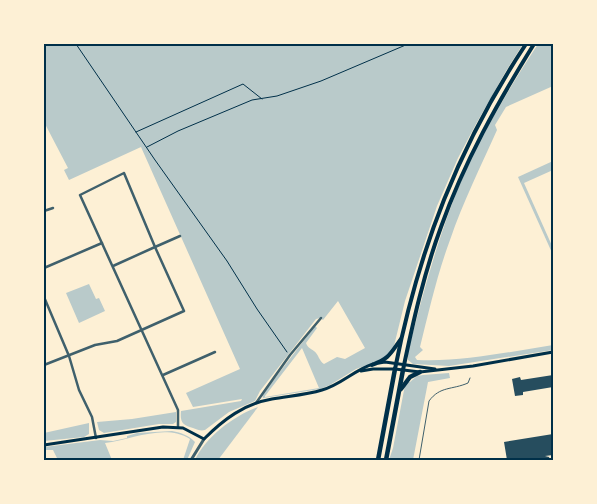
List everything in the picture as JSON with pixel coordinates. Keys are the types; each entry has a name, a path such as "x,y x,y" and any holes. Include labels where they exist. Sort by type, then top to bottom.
{"highway":[{"path":"378,460 395,366"},
{"path":"386,460 403,368"},
{"path":"398,395 406,381 420,372"}],"main road":[{"path":"395,366 419,268 449,185 494,96 526,44"},
{"path":"403,368 430,259 456,188 501,99 534,44"},
{"path":"44,445 154,428 178,428 191,431 204,439 231,415 256,403 321,391 372,364 386,359 393,352 402,337"},
{"path":"372,364 385,362 420,372 480,365 553,352"},
{"path":"351,375 368,369 395,366"},
{"path":"403,368 436,369"}],"street":[{"path":"44,365 95,345 117,341 143,331 184,311 124,174 80,195 143,331 163,375 179,413 178,428"},
{"path":"44,212 53,208"},
{"path":"113,266 180,236"},
{"path":"44,268 102,243"},
{"path":"44,298 69,356 79,390 92,417 96,438"},
{"path":"256,403 290,355 321,318"},
{"path":"163,375 215,352"},
{"path":"191,460 204,439"}],"lane":[{"path":"418,460 429,401 434,394 468,383 470,378"}],"path":[{"path":"76,44 146,148 227,260 257,309 290,355"},
{"path":"146,148 178,131 252,100 277,96 340,74 408,44"},
{"path":"136,132 243,84 262,99"}],"shaded area":[{"path":"44,44 523,44 476,124 458,158 437,206 405,301 393,350 384,359 356,369 320,389 263,398 262,395 315,326 317,328 306,343 324,364 337,357 345,359 365,348 338,301 323,320 320,318 316,319 260,391 255,401 229,412 205,430 198,430 184,424 181,420 181,411 241,401 242,399 193,407 186,393 240,369 141,147 69,180 64,170 68,168 44,122","holes":["302,348 319,388 265,397"]},
{"path":"538,44 553,44 553,86 506,107 495,125 497,130 472,184 441,266 420,347 423,350 415,357 417,360 451,359 485,356 553,345 553,350 449,366 413,364 408,360 408,352 424,291 449,211 474,153"},
{"path":"553,161 553,170 524,183 553,248 553,255 518,177"},
{"path":"89,284 96,299 99,298 105,311 79,323 66,293"},
{"path":"449,373 450,378 428,382 413,460 389,460 407,381 410,382 417,376"},
{"path":"258,407 218,460 195,460 213,435 240,415"},
{"path":"176,412 176,422 173,424 159,424 104,433 99,430 97,422 132,419"},
{"path":"89,423 89,434 84,437 44,441 44,433"},
{"path":"172,431 185,435 195,442 187,460 183,460 190,439 170,432 159,432 105,443 112,460 58,460 53,450 44,450 44,447 100,440 113,441 127,438 127,436 137,433"}],"building":[{"path":"553,375 553,387 523,392 523,395 515,396 512,379 520,377 521,380"},
{"path":"553,434 553,455 545,456 549,457 550,460 507,460 504,442"}]}
